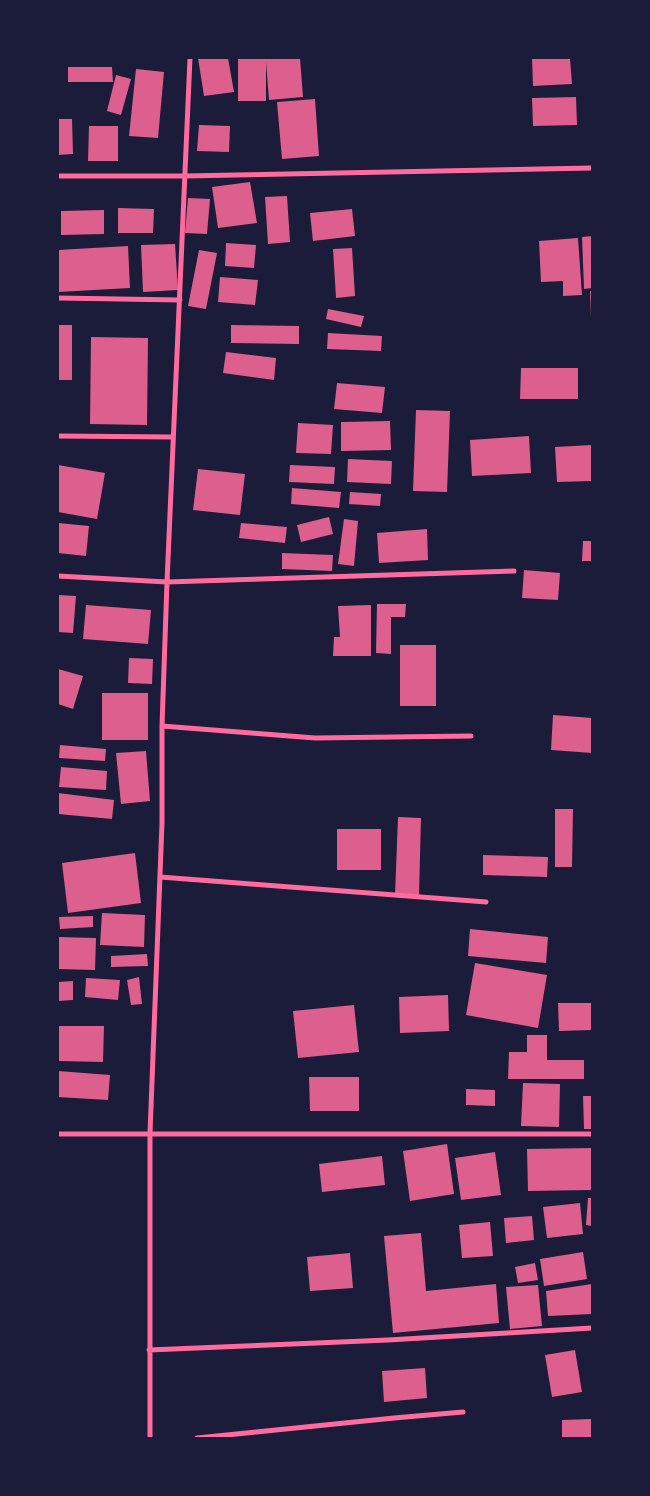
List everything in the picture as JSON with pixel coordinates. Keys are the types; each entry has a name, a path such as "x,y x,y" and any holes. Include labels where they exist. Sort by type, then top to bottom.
{"street":[{"path":"150,1438 150,1133 162,823 162,726 167,582 190,58"},
{"path":"58,176 185,176 592,168"},
{"path":"58,298 180,300"},
{"path":"58,436 173,437"},
{"path":"58,576 167,582 514,571"},
{"path":"162,726 316,738 471,736"},
{"path":"160,877 486,902"},
{"path":"58,1134 592,1134"},
{"path":"149,1350 388,1340 592,1328"},
{"path":"197,1438 463,1412"}],"building":[{"path":"198,58 228,58 234,92 204,96"},
{"path":"238,58 300,58 303,97 269,100 266,62 266,101 238,101"},
{"path":"532,58 570,58 572,84 533,86"},
{"path":"68,67 112,67 113,82 68,82"},
{"path":"136,69 164,72 158,138 129,136"},
{"path":"116,75 131,79 121,115 107,111"},
{"path":"576,97 577,125 533,126 532,98"},
{"path":"315,99 319,156 282,159 277,102"},
{"path":"58,119 72,119 73,154 58,155"},
{"path":"199,125 230,126 229,152 197,151"},
{"path":"89,126 118,126 118,161 88,161"},
{"path":"250,182 257,223 218,228 212,187"},
{"path":"287,196 290,242 268,244 265,197"},
{"path":"188,198 210,199 207,234 185,233"},
{"path":"118,208 154,209 153,233 118,233"},
{"path":"352,209 355,236 313,241 310,213"},
{"path":"104,210 104,234 61,235 61,211"},
{"path":"592,236 592,288 584,289 582,237"},
{"path":"578,238 582,295 563,296 563,281 541,282 539,241"},
{"path":"226,243 256,245 254,268 225,266"},
{"path":"175,244 178,290 143,292 141,245"},
{"path":"128,246 130,288 58,292 58,250"},
{"path":"352,248 355,296 336,298 333,249"},
{"path":"199,250 217,253 206,309 188,306"},
{"path":"220,277 258,280 255,305 218,302"},
{"path":"590,291 592,291 592,318 591,318"},
{"path":"328,309 364,316 361,327 326,319"},
{"path":"58,325 72,325 72,380 58,380"},
{"path":"231,325 299,326 299,344 231,343"},
{"path":"328,333 382,336 381,351 327,349"},
{"path":"91,337 148,338 147,425 90,424"},
{"path":"226,352 276,358 274,380 223,373"},
{"path":"521,368 578,368 578,399 520,399"},
{"path":"337,383 385,387 382,413 334,409"},
{"path":"416,410 450,411 447,492 413,491"},
{"path":"390,421 391,450 341,451 341,422"},
{"path":"298,423 333,425 331,454 296,453"},
{"path":"529,436 531,473 472,476 470,440"},
{"path":"592,445 592,481 557,482 555,447"},
{"path":"348,459 392,461 391,484 347,482"},
{"path":"58,465 105,473 97,519 58,512"},
{"path":"290,465 335,467 334,484 289,482"},
{"path":"198,469 245,474 240,515 193,510"},
{"path":"292,488 341,492 339,508 291,504"},
{"path":"350,492 381,494 380,506 349,504"},
{"path":"329,517 333,534 301,542 297,525"},
{"path":"344,519 358,521 354,566 338,564"},
{"path":"58,523 89,526 86,556 58,553"},
{"path":"241,523 287,527 285,543 239,538"},
{"path":"427,529 428,560 379,563 377,533"},
{"path":"583,541 592,541 592,561 582,561"},
{"path":"282,553 333,555 332,571 282,569"},
{"path":"524,570 560,573 558,600 522,598"},
{"path":"58,595 76,596 73,633 58,632"},
{"path":"377,604 406,604 405,617 391,617 391,654 376,653"},
{"path":"86,605 151,610 148,644 83,639"},
{"path":"371,605 371,656 333,656 334,637 340,637 338,606"},
{"path":"400,645 436,645 436,706 400,706"},
{"path":"129,658 153,659 152,684 128,683"},
{"path":"58,669 83,676 73,709 58,704"},
{"path":"102,693 148,693 148,740 102,740"},
{"path":"553,715 592,718 592,753 551,750"},
{"path":"60,745 106,749 105,761 59,758"},
{"path":"146,751 150,801 121,804 116,753"},
{"path":"61,767 107,771 106,790 59,787"},
{"path":"58,793 114,800 112,819 58,814"},
{"path":"555,809 573,809 572,867 555,867"},
{"path":"398,817 421,818 419,895 395,895"},
{"path":"337,829 381,829 381,870 337,870"},
{"path":"135,853 141,903 68,913 62,863"},
{"path":"483,855 548,857 547,877 483,875"},
{"path":"102,913 145,915 144,947 100,945"},
{"path":"93,916 93,927 60,929 59,917"},
{"path":"470,929 548,937 546,963 468,956"},
{"path":"58,937 96,938 95,970 58,969"},
{"path":"147,954 148,966 111,967 111,956"},
{"path":"475,963 547,975 538,1028 466,1015"},
{"path":"139,977 142,1004 131,1005 127,980"},
{"path":"86,978 120,980 118,1000 85,997"},
{"path":"73,981 73,1000 58,1001 58,982"},
{"path":"448,995 449,1031 400,1033 399,997"},
{"path":"558,1003 592,1003 592,1030 559,1031"},
{"path":"354,1005 359,1052 298,1058 293,1011"},
{"path":"59,1026 104,1026 103,1062 59,1061"},
{"path":"527,1035 547,1035 547,1060 584,1060 584,1079 508,1079 509,1052 527,1052"},
{"path":"58,1071 110,1075 108,1100 58,1097"},
{"path":"309,1077 359,1077 359,1111 310,1111"},
{"path":"523,1083 560,1084 559,1127 521,1126"},
{"path":"466,1089 495,1090 495,1106 466,1105"},
{"path":"583,1096 592,1096 592,1129 584,1129"},
{"path":"447,1144 454,1194 410,1201 403,1151"},
{"path":"592,1148 592,1190 528,1191 527,1149"},
{"path":"495,1152 501,1195 461,1200 455,1158"},
{"path":"382,1156 385,1185 322,1192 319,1164"},
{"path":"588,1198 592,1198 592,1226 586,1225"},
{"path":"580,1203 583,1234 547,1238 543,1207"},
{"path":"532,1216 534,1240 506,1243 504,1218"},
{"path":"490,1222 493,1256 462,1258 459,1225"},
{"path":"421,1233 426,1291 496,1284 499,1323 393,1333 384,1236"},
{"path":"583,1252 587,1279 544,1286 540,1259"},
{"path":"350,1253 353,1288 310,1291 307,1257"},
{"path":"535,1263 538,1280 518,1283 515,1267"},
{"path":"592,1284 592,1314 548,1316 546,1291"},
{"path":"538,1285 542,1326 510,1329 506,1287"},
{"path":"575,1350 582,1392 552,1397 545,1355"},
{"path":"425,1368 427,1398 384,1402 382,1371"},
{"path":"592,1419 592,1438 562,1438 562,1420"}]}
